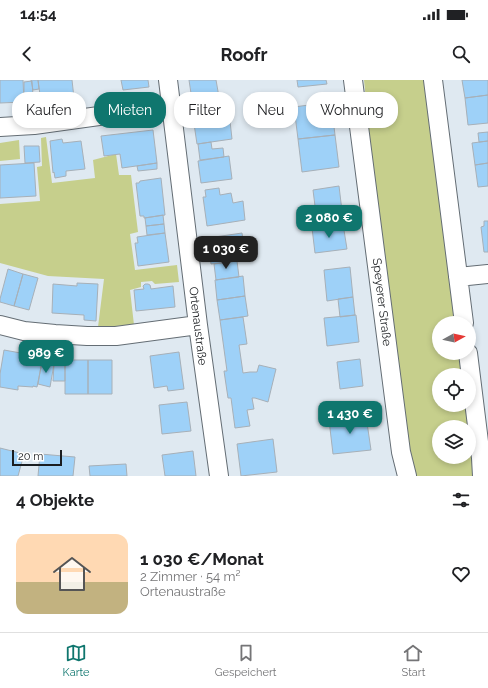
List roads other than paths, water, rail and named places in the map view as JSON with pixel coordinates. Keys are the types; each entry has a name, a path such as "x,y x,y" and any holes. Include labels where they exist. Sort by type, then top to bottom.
{"street":[{"name":"Ortenaustraße","path":"168,80 198,325 219,476"},
{"name":"Speyerer Straße","path":"353,80 401,452 407,476"},
{"path":"434,80 463,316"},
{"path":"0,127 34,125 171,106"},
{"path":"458,277 488,274"},
{"path":"0,325 24,331 55,334 116,336 198,325"},
{"path":"469,360 482,476"}]}
